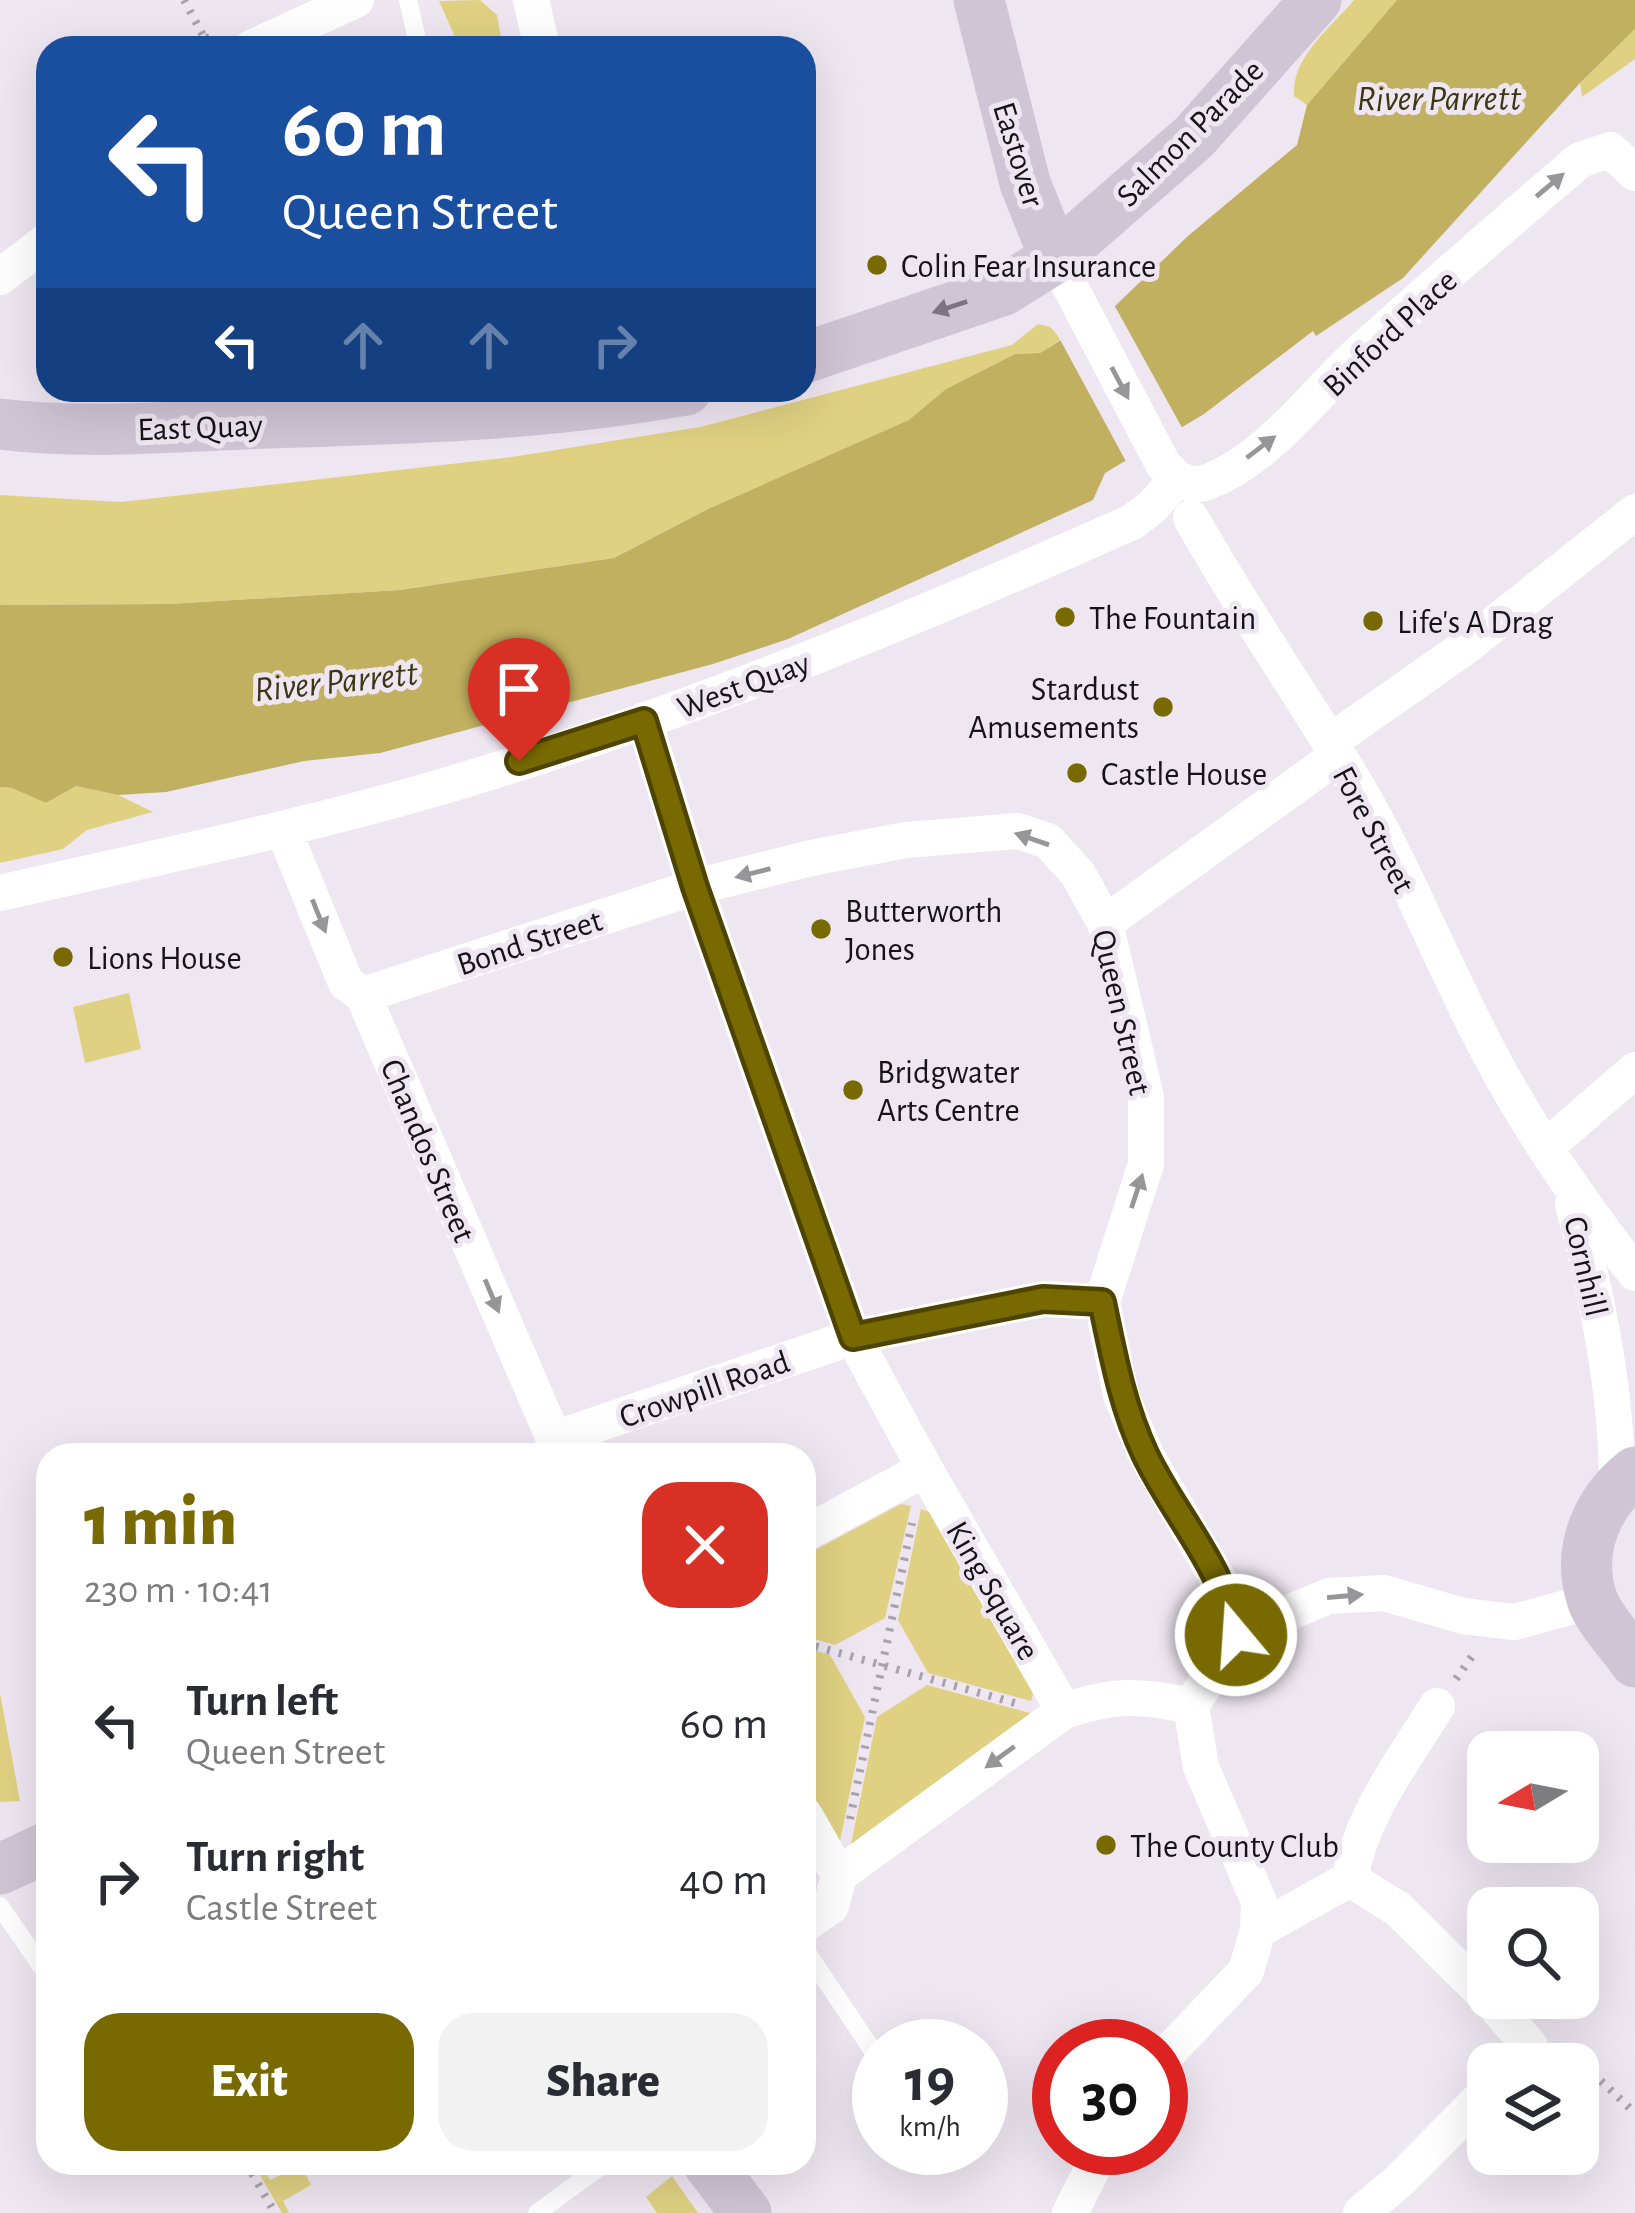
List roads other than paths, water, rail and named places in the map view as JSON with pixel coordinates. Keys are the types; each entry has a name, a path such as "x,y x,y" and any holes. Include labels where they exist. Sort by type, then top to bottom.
{"street":[{"path":"277,36 356,0"},
{"path":"531,0 539,36"},
{"name":"Eastover","path":"979,0 1025,183 1066,280"},
{"name":"Salmon Parade","path":"1066,280 1316,0"},
{"name":"Binford Place","path":"1170,471 1192,485 1210,481 1264,446 1317,399 1352,359 1580,160 1622,162"},
{"path":"0,277 26,251"},
{"path":"816,354 1004,290 1066,280 1170,471"},
{"name":"East Quay","path":"0,424 107,429 431,420 546,402"},
{"name":"West Quay","path":"0,893 283,829 436,788 644,721 889,629 1132,522 1153,508 1170,471"},
{"path":"1105,923 1635,512"},
{"name":"Fore Street","path":"1191,518 1360,792 1494,1063 1544,1148"},
{"name":"King Square","path":"644,721 695,887 853,1337 1064,1711"},
{"name":"Chandos Street","path":"283,829 346,983 363,995 554,1439"},
{"name":"Queen Street","path":"695,887 906,840 1018,831 1048,841 1078,874 1105,923 1147,1097 1146,1164 1102,1302"},
{"name":"Bond Street","path":"363,995 695,887"},
{"path":"1544,1148 1635,1070"},
{"name":"Cornhill","path":"1544,1148 1569,1189 1635,1273"},
{"name":"Cornhill","path":"1569,1189 1607,1355 1626,1479 1592,1525 1587,1560 1592,1601"},
{"path":"853,1337 1043,1299 1102,1302 1129,1415 1146,1455 1230,1600 1236,1635"},
{"name":"Crowpill Road","path":"554,1439 853,1337"},
{"path":"554,1439 563,1443"},
{"path":"816,1528 925,1469"},
{"path":"1188,2032 1246,1971 1258,1930 1259,1902 1201,1767 1191,1706 1236,1635 1329,1596 1384,1593 1463,1616 1514,1622 1592,1601 1635,1662"},
{"path":"816,1916 831,1906 839,1875 1064,1711 1137,1694 1191,1706"},
{"path":"1350,1879 1356,1847 1379,1800 1437,1706"},
{"path":"0,1833 36,1832"},
{"path":"816,1835 839,1875"},
{"path":"0,1869 36,1852"},
{"path":"1258,1930 1350,1879"},
{"path":"1350,1879 1397,1909 1467,1977"},
{"path":"1361,2213 1400,2181 1467,2112"},
{"path":"717,2175 746,2213"},
{"path":"1070,2213 1089,2175"}],"lane":[{"path":"408,0 416,36"},
{"path":"0,1906 36,1958"},
{"path":"816,1966 852,2020"},
{"path":"537,2213 589,2175"}],"water":[{"name":"River Parrett","path":"1397,0 1635,0 1635,29 1403,278 1316,336 1313,331 1204,414 1105,473 1093,500 788,639 713,664 380,753 304,761 166,792 118,795 76,786 46,803 0,787 0,605 170,604 400,590 614,558 708,509 909,420 946,389 1015,354 1040,353 1114,307 1188,236 1297,145 1307,105"}],"place":[{"name":"Colin Fear Insurance","path":"877,265"},
{"name":"The Fountain","path":"1065,617"},
{"name":"Life's A Drag","path":"1373,621"},
{"name":"Stardust Amusements","path":"1163,707"},
{"name":"Castle House","path":"1077,773"},
{"name":"Butterworth Jones","path":"821,929"},
{"name":"Lions House","path":"63,957"},
{"name":"Bridgwater Arts Centre","path":"853,1090"},
{"name":"The County Club","path":"1106,1845"}]}
